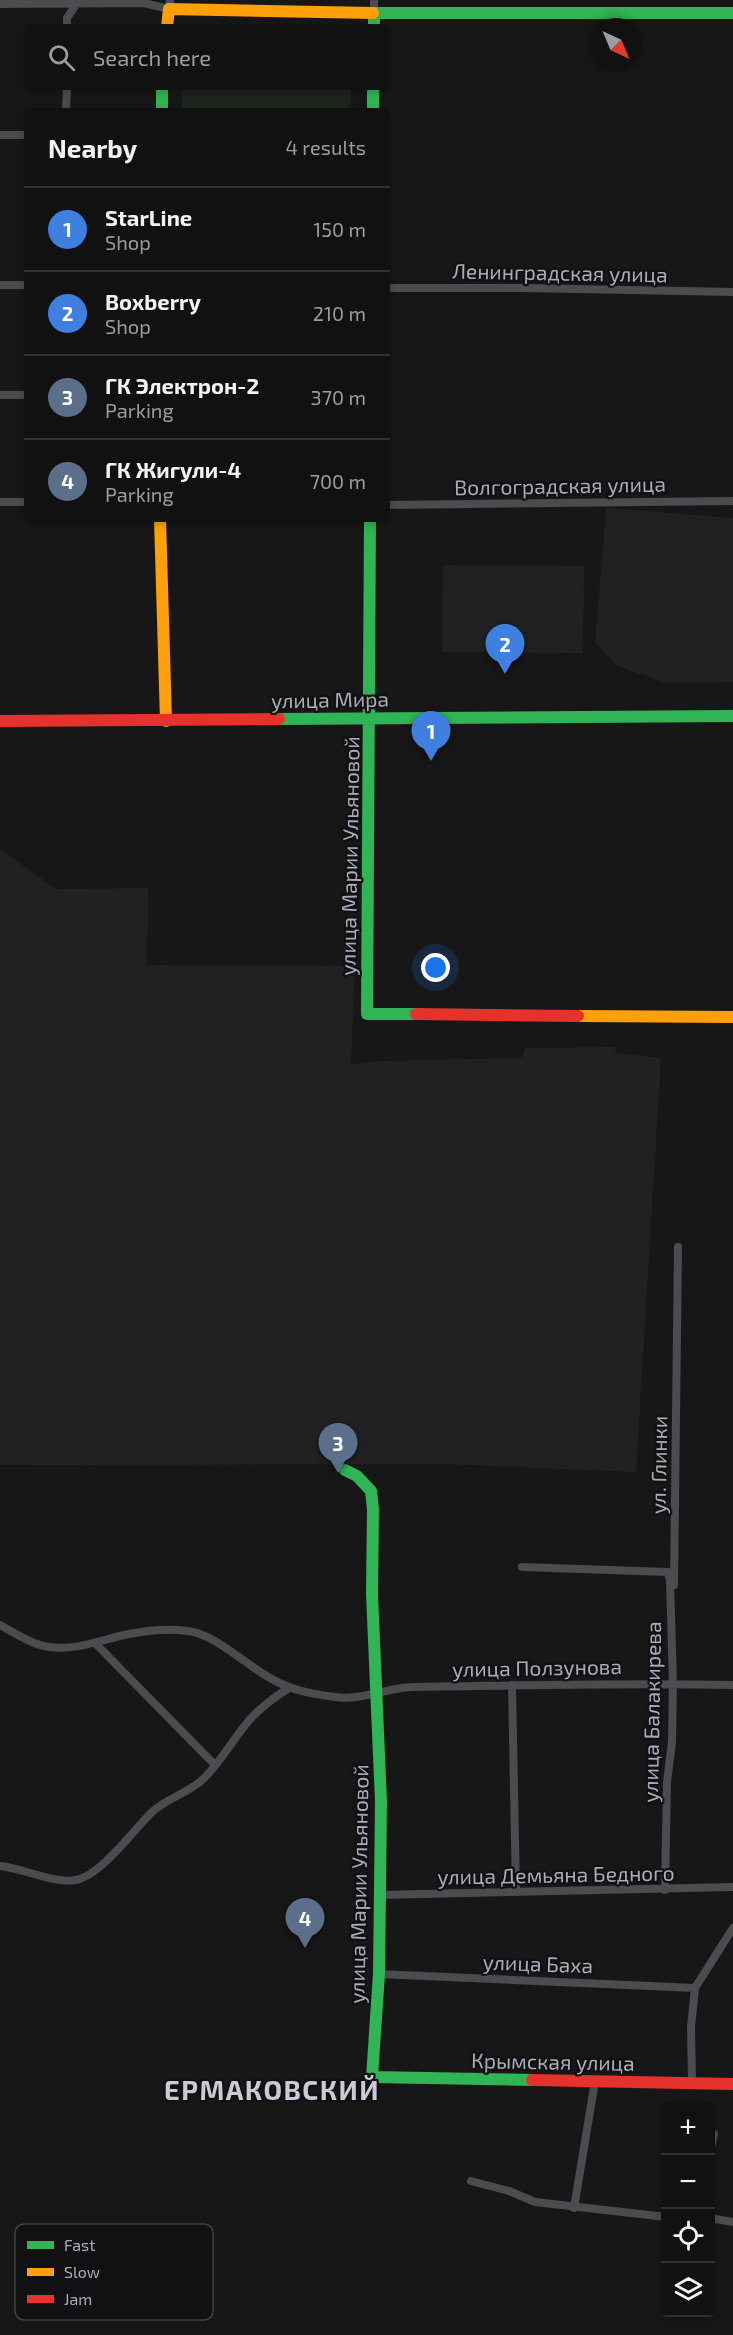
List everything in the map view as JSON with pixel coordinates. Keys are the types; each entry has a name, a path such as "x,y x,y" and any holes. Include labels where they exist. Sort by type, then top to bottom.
{"street":[{"path":"67,24 67,18 78,3"},
{"path":"0,4 144,3 733,13"},
{"path":"167,24 169,5"},
{"path":"374,6 374,24"},
{"path":"66,108 67,90"},
{"path":"162,90 162,108"},
{"path":"373,90 373,108"},
{"path":"0,135 24,135"},
{"path":"0,285 24,285"},
{"name":"Ленинградская улица","path":"390,288 733,292"},
{"path":"0,395 24,395"},
{"name":"Волгоградская улица","path":"390,505 733,501"},
{"path":"0,502 24,502"},
{"path":"160,522 166,721"},
{"name":"улица Марии Ульяновой","path":"370,522 367,1014 733,1017"},
{"name":"улица Мира","path":"0,721 733,716"},
{"name":"ул. Глинки","path":"673,1684 678,1247"},
{"name":"улица Марии Ульяновой","path":"345,1470 357,1476 371,1491 373,1509 372,1594 381,1780 379,1974 372,2077"},
{"name":"улица Балакирева","path":"522,1567 668,1572 673,1684 672,1742 667,1782 665,1890"},
{"name":"улица Ползунова","path":"0,1625 25,1639 47,1647 74,1649 151,1631 171,1629 192,1631 213,1640 270,1679 289,1688 347,1698 397,1687 733,1685"},
{"path":"95,1643 215,1765"},
{"path":"512,1685 516,1892"},
{"path":"0,1866 16,1868 58,1880 77,1880 95,1870 152,1813 201,1780 252,1717 270,1700 289,1688"},
{"name":"улица Демьяна Бедного","path":"379,1895 733,1887"},
{"path":"692,2083 691,2026 695,1988 733,1928"},
{"name":"улица Баха","path":"379,1974 695,1988"},
{"name":"Крымская улица","path":"372,2077 733,2084"},
{"path":"574,2208 595,2081"},
{"path":"471,2181 535,2202 661,2217"},
{"path":"715,2219 733,2222"}],"shaded area":[{"path":"182,90 351,90 351,108 182,108"},
{"path":"606,508 733,518 733,682 667,683 617,666 595,642"},
{"path":"443,565 584,566 583,653 442,652"},
{"path":"0,849 56,889 148,888 147,965 355,966 351,1065 377,1061 522,1058 525,1048 615,1047 616,1053 661,1058 636,1472 445,1464 0,1465"}],"traffic: fast":[{"path":"373,13 733,13"},
{"path":"374,13 374,24"},
{"path":"162,90 162,108"},
{"path":"373,90 373,108"},
{"path":"370,522 367,1014 416,1014"},
{"path":"279,719 733,716"},
{"path":"345,1470 357,1476 371,1491 373,1509 372,1594 381,1801 379,1974 372,2077 532,2080"}],"traffic: slow":[{"path":"167,24 169,9 373,13"},
{"path":"160,522 166,721"},
{"path":"578,1016 733,1017"}],"traffic: jam":[{"path":"0,721 279,719"},
{"path":"416,1014 578,1016"},
{"path":"532,2080 733,2084"}],"place":[{"name":"Boxberry","path":"505,674"},
{"name":"StarLine","path":"431,761"},
{"name":"ГК Электрон-2","path":"338,1473"},
{"name":"ГК Жигули-4","path":"305,1948"}],"district":[{"name":"ЕРМАКОВСКИЙ","path":"272,2089"}]}
